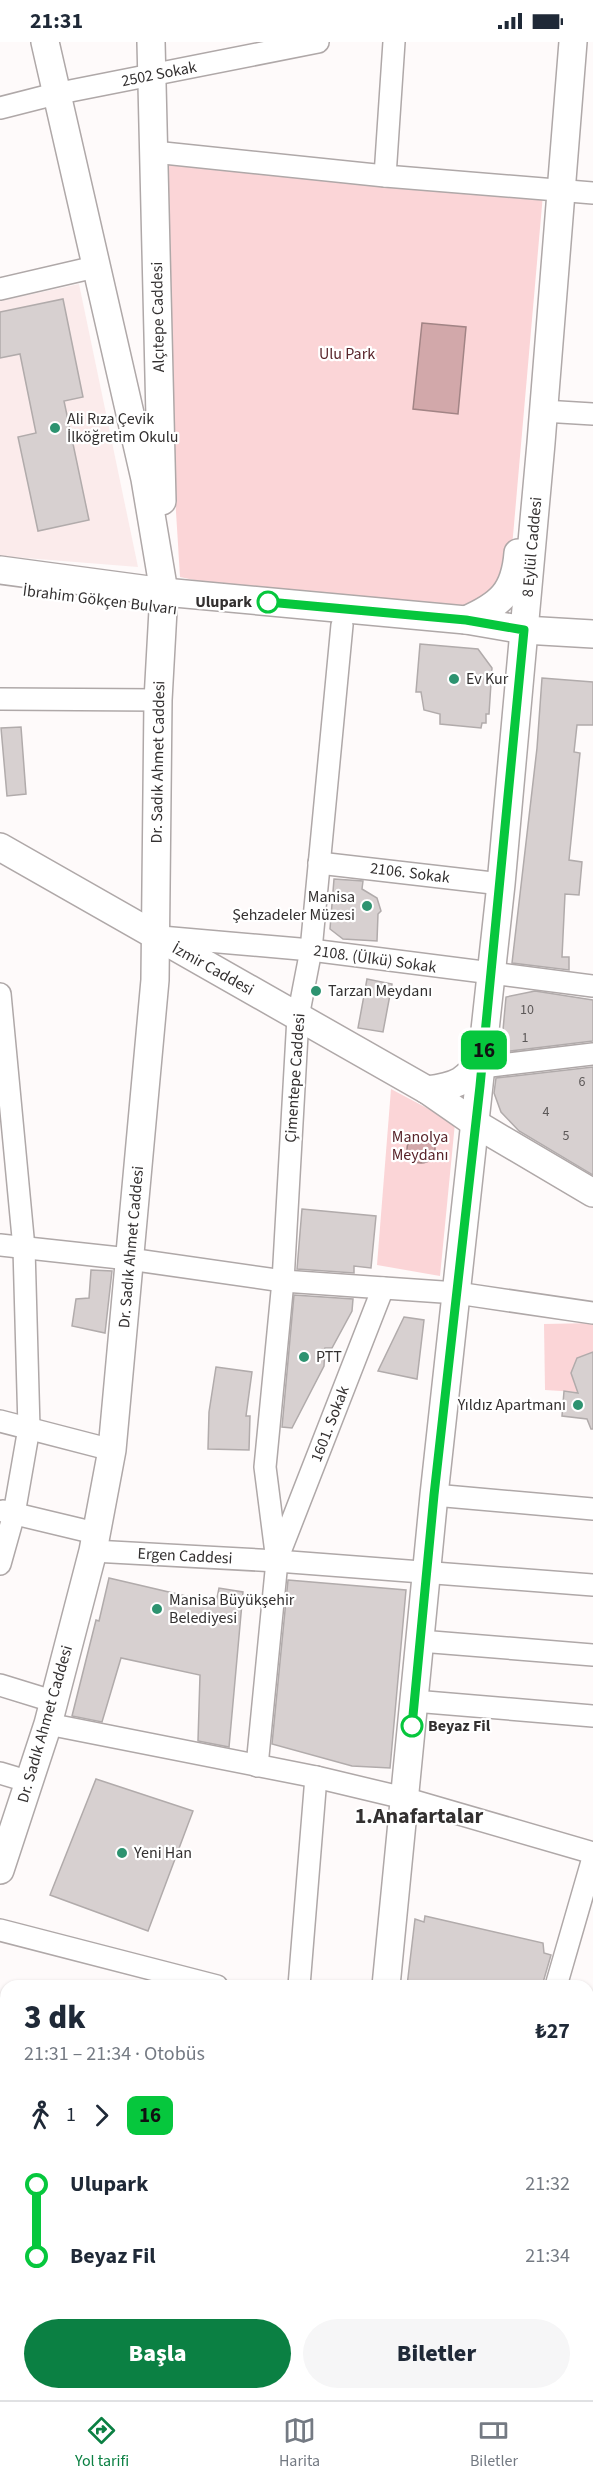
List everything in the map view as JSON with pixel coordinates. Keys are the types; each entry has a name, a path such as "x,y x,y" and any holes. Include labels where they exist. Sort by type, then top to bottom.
{"main road":[{"path":"45,42 145,479 163,601 466,620 523,638"},
{"name":"Alçıtepe Caddesi","path":"151,42 163,601"},
{"path":"466,620 486,611 503,598 516,575 554,191 560,42"},
{"name":"8 Eylül Caddesi","path":"387,1980 434,1495 501,884 543,411 554,191 573,42"},
{"name":"İbrahim Gökçen Bulvarı","path":"0,570 163,601"},
{"name":"İbrahim Gökçen Bulvarı","path":"0,588 163,601 342,625 523,638 593,651"},
{"name":"Dr. Sadık Ahmet Caddesi","path":"1,1863 30,1782 50,1713 94,1542 112,1450 155,980 158,700 163,601"},
{"name":"İbrahim Gökçen Bulvarı","path":"523,638 593,634"},
{"name":"İzmir Caddesi","path":"0,847 428,1090 476,1124 593,1193"},
{"path":"428,1090 443,1088 465,1080 482,1061"}],"street":[{"name":"2502 Sokak","path":"0,108 56,94 318,42"},
{"path":"385,176 394,42"},
{"path":"154,152 385,176 593,193"},
{"path":"0,289 95,267"},
{"path":"543,411 593,414"},
{"name":"Çimentepe Caddesi","path":"277,1561 265,1467 283,1281 298,1017 311,950 342,625"},
{"path":"0,699 158,700"},
{"name":"2106. Sokak","path":"320,863 501,884"},
{"name":"2108. (Ülkü) Sokak","path":"156,937 311,950 593,986"},
{"path":"0,994 24,1248 29,1428 7,1512 0,1564"},
{"path":"482,1061 593,1054"},
{"path":"0,1245 129,1259 283,1281 457,1293 593,1313"},
{"name":"1601. Sokak","path":"277,1561 383,1288"},
{"path":"0,1421 112,1450"},
{"path":"434,1495 593,1509"},
{"name":"Ergen Caddesi","path":"7,1512 94,1542 427,1574 593,1585"},
{"path":"257,1766 277,1561"},
{"path":"420,1641 593,1655"},
{"path":"0,1685 50,1713 257,1766 316,1777 404,1798 593,1853"},
{"path":"414,1701 593,1716"},
{"path":"0,1773 30,1782"},
{"path":"299,1980 316,1777"},
{"path":"558,1980 593,1858"},
{"path":"0,1930 194,1980"}],"shaded area":[{"name":"Ali Rıza Çevik İlköğretim Okulu","path":"79,284 138,567 0,556 0,301"},
{"path":"422,323 466,327 458,414 413,409"},
{"path":"421,1135 431,1139 435,1149 431,1159 421,1163 411,1159 407,1149 411,1139"}],"green space":[{"name":"Ulu Park","path":"154,152 543,194 510,570 498,587 463,611 222,586 180,577"},
{"name":"Manolya Meydanı","path":"391,1089 455,1123 440,1276 377,1265"},
{"path":"593,1323 593,1393 545,1390 544,1324"}],"building":[{"path":"63,299 83,397 64,401 89,520 38,531 18,437 36,433 20,354 0,358 0,312"},
{"name":"Ev Kur","path":"420,644 478,649 492,668 489,714 486,714 486,723 482,723 481,728 440,724 440,714 424,710 421,692 416,692"},
{"path":"542,678 593,682 593,725 577,725 574,752 580,753 569,860 582,862 579,895 565,894 562,957 569,957 569,970 512,963 537,748"},
{"path":"21,727 26,794 7,796 1,728"},
{"path":"334,879 363,881 362,889 377,898 381,911 378,914 377,941 343,939 330,929"},
{"path":"367,979 392,984 383,1032 358,1028"},
{"path":"535,991 593,1000 593,1041 501,1052 506,997"},
{"path":"593,1067 593,1175 519,1131 501,1112 494,1093 496,1078"},
{"path":"302,1209 376,1216 371,1268 354,1266 354,1273 297,1269"},
{"path":"91,1270 112,1271 105,1333 72,1326 76,1299 89,1298"},
{"name":"PTT","path":"294,1295 353,1299 352,1311 332,1348 325,1348 324,1366 292,1428 282,1427"},
{"path":"404,1317 424,1320 417,1379 378,1371"},
{"path":"593,1352 593,1429 591,1429 587,1419 562,1416 564,1391 578,1393 571,1373 577,1358"},
{"path":"216,1367 252,1372 246,1416 250,1416 249,1450 208,1449 209,1412"},
{"path":"109,1578 216,1603 219,1588 243,1592 229,1747 198,1741 200,1675 121,1658 102,1722 72,1716"},
{"name":"Beyaz Fil","path":"288,1580 406,1590 390,1768 352,1766 272,1744"},
{"name":"Yeni Han","path":"96,1779 193,1811 148,1931 50,1895"},
{"path":"425,1916 543,1943 544,1953 551,1955 544,1980 408,1980 415,1919 424,1922"}],"bus line":[{"name":"16","path":"268,602 466,620 524,630 501,884 434,1495 412,1726"}],"place":[{"name":"Ali Rıza Çevik İlköğretim Okulu","path":"55,428"},
{"name":"Ulupark","path":"268,602"},
{"name":"Ev Kur","path":"454,679"},
{"name":"Manisa Şehzadeler Müzesi","path":"367,906"},
{"name":"Tarzan Meydanı","path":"316,991"},
{"name":"PTT","path":"304,1357"},
{"name":"Yıldız Apartmanı","path":"578,1405"},
{"name":"Manisa Büyükşehir Belediyesi","path":"157,1609"},
{"name":"Beyaz Fil","path":"412,1726"},
{"name":"Yeni Han","path":"122,1853"}],"district":[{"name":"1.Anafartalar","path":"419,1816"}]}
